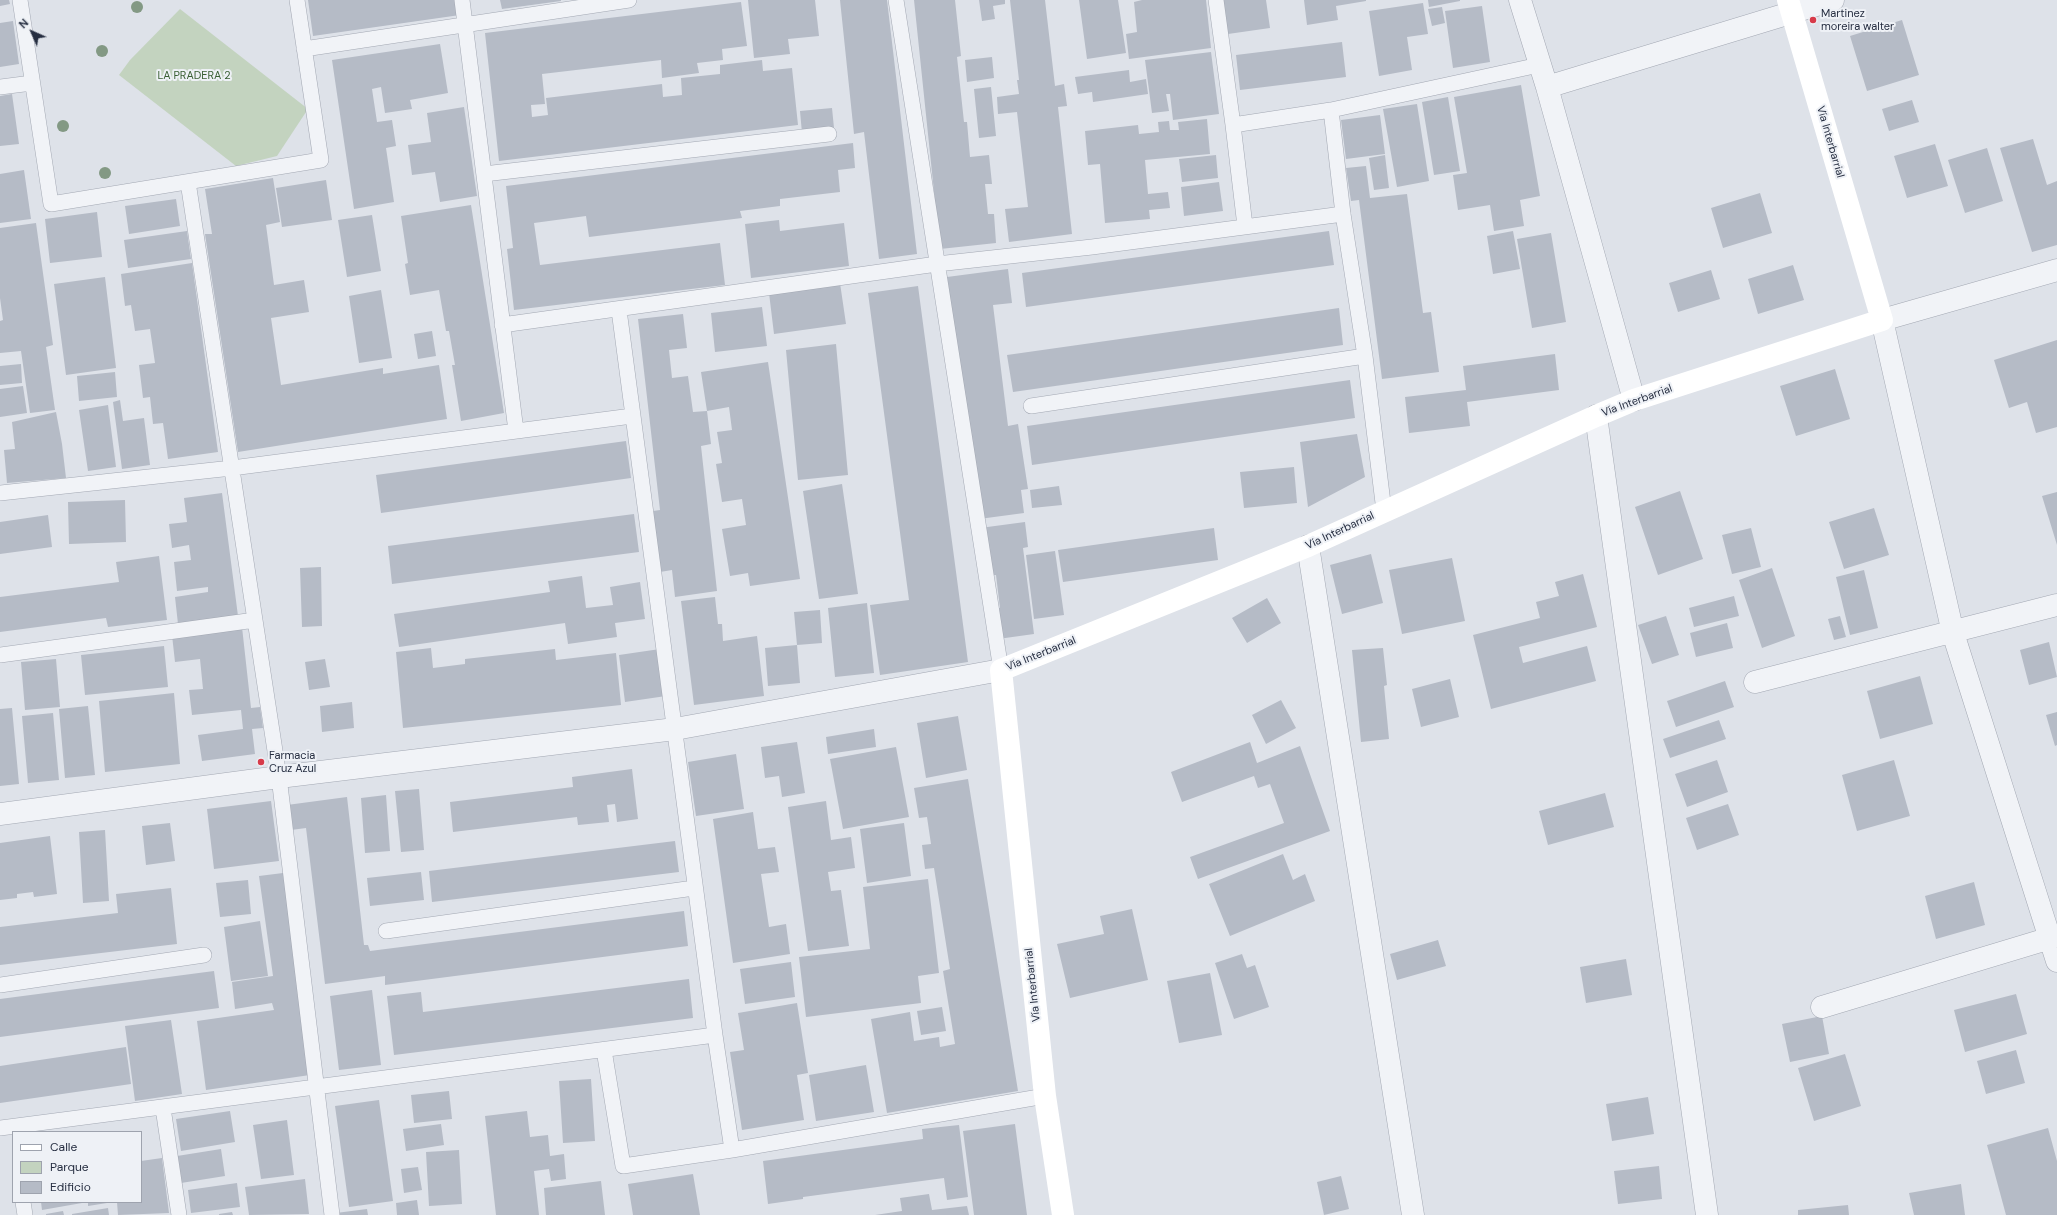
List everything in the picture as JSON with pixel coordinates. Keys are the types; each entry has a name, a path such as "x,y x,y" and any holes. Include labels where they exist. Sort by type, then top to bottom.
{"main road":[{"name":"Vía Interbarrial","path":"1063,1215 1045,1096 1001,670 1308,546 1634,400 1882,320 1790,6"}],"street":[{"path":"1520,0 1547,87 1634,400"},
{"path":"1547,87 1790,6 1833,0"},
{"path":"2057,270 1882,320 1953,633 2053,937 2057,961"},
{"path":"1596,416 1707,1215"},
{"path":"1308,546 1413,1215"},
{"path":"1755,682 1953,633 2057,605"},
{"path":"0,814 279,777 675,729 1001,670"},
{"path":"1822,1007 2053,937"}],"lane":[{"path":"20,0 51,204 322,160 297,0"},
{"path":"462,0 516,431"},
{"path":"304,49 628,0"},
{"path":"896,0 936,264 1001,670"},
{"path":"1216,0 1245,226"},
{"path":"1233,125 1331,110 1539,65"},
{"path":"0,87 32,83"},
{"path":"1331,110 1343,214 1366,356 1384,511"},
{"path":"484,174 829,134"},
{"path":"188,182 279,777 332,1215"},
{"path":"502,325 619,310 936,264 1092,248 1245,226 1343,214"},
{"path":"619,310 675,729 694,888 732,1150"},
{"path":"1031,406 1366,356"},
{"path":"0,493 232,468 632,416"},
{"path":"0,655 255,620"},
{"path":"386,931 694,888"},
{"path":"0,985 204,955"},
{"path":"10,1129 715,1035"},
{"path":"604,1050 623,1166 732,1150 1045,1096"},
{"path":"163,1108 179,1215"},
{"path":"23,1203 25,1215"}],"green space":[{"name":"LA PRADERA 2","path":"180,9 308,109 277,156 236,166 119,75 130,60"}],"building":[{"path":"0,0 9,0 10,4 0,6"},
{"path":"308,0 458,0 460,15 313,36"},
{"path":"500,0 561,0 561,1 502,9"},
{"path":"748,0 815,0 819,36 788,39 790,54 754,58"},
{"path":"840,0 887,0 917,254 879,259 864,132 854,134"},
{"path":"914,0 955,0 961,56 957,57 964,122 967,122 970,157 989,155 992,184 985,184 988,214 994,214 996,243 940,249"},
{"path":"979,0 1005,0 1005,4 993,6 995,19 982,21"},
{"path":"1010,0 1045,0 1055,86 1064,84 1067,106 1058,107 1072,234 1009,242 1005,209 1028,207 1017,112 998,114 997,97 1019,94 1017,80 1019,80"},
{"path":"1079,0 1118,0 1126,53 1087,59"},
{"path":"1142,0 1206,0 1211,48 1129,59 1126,34 1137,32 1134,2"},
{"path":"1223,0 1266,0 1270,28 1228,34"},
{"path":"1304,0 1366,1 1336,6 1338,20 1307,25"},
{"path":"1428,0 1460,0 1460,1 1429,7"},
{"path":"741,2 747,46 722,49 723,60 697,63 699,73 662,78 661,60 542,74 545,104 531,105 532,117 548,115 546,98 662,84 663,97 682,95 681,78 720,74 720,65 762,60 763,71 792,68 798,125 499,161 485,33"},
{"path":"1423,3 1428,34 1407,37 1412,70 1379,76 1369,11"},
{"path":"1482,6 1490,62 1453,68 1445,11"},
{"path":"1442,7 1445,23 1432,26 1428,9"},
{"path":"1902,20 1919,75 1867,91 1850,36"},
{"path":"13,21 19,64 0,67 0,23"},
{"path":"1342,42 1346,77 1240,90 1236,55"},
{"path":"440,44 448,93 410,100 412,109 385,113 381,87 372,89 377,122 392,120 396,146 386,148 394,202 354,209 332,60"},
{"path":"1211,52 1219,114 1173,120 1170,94 1166,94 1169,111 1152,113 1145,60"},
{"path":"992,57 994,78 967,82 965,60"},
{"path":"1129,70 1130,82 1146,79 1148,94 1093,102 1092,92 1078,94 1075,77"},
{"path":"1521,85 1540,196 1520,200 1524,226 1494,231 1490,205 1458,210 1453,175 1467,173 1454,97"},
{"path":"991,87 996,136 979,138 974,89"},
{"path":"12,94 19,144 0,146 0,96"},
{"path":"1448,97 1460,171 1434,175 1422,102"},
{"path":"1912,100 1919,122 1889,131 1882,109"},
{"path":"1417,104 1429,181 1397,187 1383,109"},
{"path":"464,107 477,196 440,202 435,172 412,175 408,145 431,142 427,113"},
{"path":"832,108 834,128 802,133 800,111"},
{"path":"1380,115 1385,154 1346,159 1341,120"},
{"path":"1207,119 1210,154 1145,160 1148,194 1168,192 1170,208 1149,210 1150,219 1105,223 1100,164 1088,165 1085,131 1138,125 1139,134 1159,132 1158,122 1169,121 1170,130 1179,130 1178,122"},
{"path":"2033,139 2047,185 2057,181 2057,245 2032,252 2000,148"},
{"path":"853,143 855,168 838,170 840,192 780,199 780,206 740,211 742,218 589,237 586,216 534,223 540,265 720,243 725,285 514,310 507,249 513,248 506,186"},
{"path":"1935,144 1948,186 1907,198 1894,156"},
{"path":"1987,148 2003,201 1965,213 1948,160"},
{"path":"1216,155 1218,178 1182,182 1179,159"},
{"path":"1385,155 1389,188 1374,190 1369,158"},
{"path":"1366,166 1370,198 1407,194 1423,313 1431,312 1439,372 1382,379 1359,200 1351,201 1346,168"},
{"path":"24,170 31,219 0,223 0,174"},
{"path":"273,178 280,222 266,225 274,285 304,280 309,312 271,318 281,385 383,368 383,374 439,365 447,419 238,452 205,234 212,234 205,189"},
{"path":"326,180 332,220 282,227 276,188"},
{"path":"1219,182 1223,211 1184,216 1181,187"},
{"path":"1760,193 1772,233 1723,248 1711,208"},
{"path":"176,199 180,226 129,234 125,206"},
{"path":"471,205 504,413 461,421 452,365 455,365 449,331 446,331 439,290 410,295 405,264 408,263 401,216"},
{"path":"97,212 102,257 50,263 45,219"},
{"path":"372,215 381,271 347,277 338,220"},
{"path":"779,220 780,231 844,223 849,266 751,278 745,224"},
{"path":"36,223 53,345 46,347 55,410 30,413 21,351 0,353 0,321 3,320 0,298 0,228"},
{"path":"187,231 191,259 128,268 124,240"},
{"path":"1329,231 1334,265 1026,307 1022,273"},
{"path":"1513,231 1520,269 1493,274 1487,236"},
{"path":"1551,233 1566,322 1532,328 1517,239"},
{"path":"192,263 218,452 168,459 163,423 153,424 150,397 143,398 139,365 155,363 150,329 135,331 131,305 125,306 121,274"},
{"path":"1793,265 1804,300 1758,314 1748,279"},
{"path":"1008,269 1012,303 993,305 1008,426 1018,424 1028,489 1021,490 1024,513 979,519 947,277"},
{"path":"1711,270 1720,299 1678,312 1669,283"},
{"path":"105,277 116,368 66,375 54,284"},
{"path":"840,283 846,324 774,334 769,293"},
{"path":"918,286 968,662 880,675 870,605 909,600 868,293"},
{"path":"381,290 392,358 359,363 349,296"},
{"path":"762,307 767,346 715,352 711,313"},
{"path":"1339,308 1343,345 1013,392 1007,355"},
{"path":"683,314 687,348 669,350 672,378 688,376 693,412 707,411 711,444 701,446 717,591 675,597 672,570 660,572 653,511 660,510 638,319"},
{"path":"432,331 436,356 418,359 414,334"},
{"path":"2057,340 2057,427 2036,433 2027,402 2009,408 1994,360"},
{"path":"836,344 848,475 798,480 786,350"},
{"path":"1555,354 1559,390 1467,402 1470,426 1409,433 1405,397 1466,390 1463,366"},
{"path":"768,362 800,579 750,586 748,573 730,576 722,529 746,525 742,499 722,502 716,464 722,463 717,432 732,430 729,407 707,411 701,372"},
{"path":"21,364 22,383 0,385 0,366"},
{"path":"1835,369 1850,419 1796,436 1780,386"},
{"path":"115,372 117,397 79,401 77,376"},
{"path":"1350,380 1355,418 1032,465 1027,426"},
{"path":"23,386 27,413 0,417 0,389"},
{"path":"120,400 123,421 144,418 150,465 122,469 113,402"},
{"path":"108,405 116,467 88,471 79,410"},
{"path":"56,412 66,478 7,483 4,450 15,449 12,422"},
{"path":"1357,434 1365,477 1308,507 1300,442"},
{"path":"626,441 631,478 381,513 376,475"},
{"path":"1294,467 1297,503 1244,508 1240,472"},
{"path":"842,484 858,594 819,599 803,491"},
{"path":"1059,486 1062,505 1032,508 1030,490"},
{"path":"1680,491 1703,559 1658,575 1635,507"},
{"path":"2057,492 2057,545 2042,496"},
{"path":"222,493 238,616 178,624 175,597 208,592 208,587 177,591 174,562 191,560 189,545 172,548 169,524 187,522 184,498"},
{"path":"125,500 126,542 69,544 68,502"},
{"path":"1874,508 1889,555 1844,569 1829,522"},
{"path":"634,514 639,552 392,584 388,546"},
{"path":"48,515 52,547 0,554 0,522"},
{"path":"1025,522 1028,547 1023,548 1034,634 998,639 994,609 1000,608 996,575 986,576 980,528"},
{"path":"1214,528 1218,560 1063,582 1058,550"},
{"path":"1751,528 1761,567 1732,574 1722,535"},
{"path":"1055,551 1064,615 1034,619 1026,555"},
{"path":"1371,554 1383,603 1342,614 1330,565"},
{"path":"159,556 167,620 108,627 106,618 0,632 0,597 119,582 116,562"},
{"path":"1452,558 1465,621 1402,634 1389,570"},
{"path":"321,567 322,626 302,627 300,568"},
{"path":"1772,568 1795,636 1762,648 1739,580"},
{"path":"1864,570 1878,628 1850,635 1836,577"},
{"path":"1583,574 1597,627 1519,647 1523,663 1587,646 1596,681 1491,709 1473,635 1540,618 1536,602 1559,596 1555,582"},
{"path":"582,576 586,608 613,605 610,587 640,582 645,619 615,623 617,637 568,644 565,623 399,647 394,614 550,592 548,581"},
{"path":"1734,596 1739,616 1694,627 1689,608"},
{"path":"715,597 718,624 722,624 723,641 757,636 764,696 694,705 681,601"},
{"path":"1267,598 1281,623 1247,643 1232,618"},
{"path":"867,603 874,673 835,677 828,608"},
{"path":"820,610 822,643 797,645 794,612"},
{"path":"1666,616 1679,655 1652,664 1638,625"},
{"path":"1840,616 1846,637 1834,640 1828,619"},
{"path":"1727,623 1733,648 1696,657 1690,633"},
{"path":"242,627 251,708 260,707 263,728 252,729 255,754 202,761 198,735 243,729 241,710 192,715 189,690 203,689 200,659 175,662 172,635"},
{"path":"2049,642 2057,677 2029,685 2020,650"},
{"path":"797,645 800,683 768,686 765,648"},
{"path":"164,646 168,687 85,695 81,655"},
{"path":"431,648 433,668 465,664 465,659 555,649 556,660 616,653 621,705 403,728 396,652"},
{"path":"1383,648 1387,685 1384,686 1389,739 1361,742 1352,650"},
{"path":"660,649 666,696 625,702 619,655"},
{"path":"56,659 60,707 25,710 21,662"},
{"path":"325,659 330,687 309,690 305,662"},
{"path":"1920,676 1933,724 1880,739 1867,691"},
{"path":"1450,679 1459,717 1421,727 1412,689"},
{"path":"1725,681 1734,707 1676,727 1667,701"},
{"path":"174,693 180,764 105,772 99,701"},
{"path":"1281,700 1296,728 1266,744 1252,715"},
{"path":"352,702 354,728 322,732 320,706"},
{"path":"88,706 95,775 65,778 59,709"},
{"path":"12,708 19,784 0,786 0,709"},
{"path":"2057,712 2057,745 2055,746 2046,715"},
{"path":"53,713 59,780 28,783 22,716"},
{"path":"958,716 967,770 926,778 917,723"},
{"path":"1719,720 1726,739 1670,758 1663,739"},
{"path":"874,729 876,747 828,754 826,737"},
{"path":"797,742 805,793 782,797 779,776 765,778 761,747"},
{"path":"1250,742 1257,763 1300,746 1330,831 1198,879 1190,857 1284,823 1270,784 1258,788 1254,776 1182,802 1171,772"},
{"path":"896,747 909,817 843,829 830,759"},
{"path":"736,754 744,809 696,816 688,762"},
{"path":"1717,760 1728,792 1687,807 1675,774"},
{"path":"1894,760 1910,816 1857,831 1842,775"},
{"path":"632,769 638,819 617,822 615,804 607,805 609,822 578,825 577,817 453,832 450,802 573,787 572,777"},
{"path":"968,779 1018,1091 887,1113 871,1019 910,1012 914,1041 939,1037 940,1047 955,1044 943,971 950,969 934,868 925,869 922,845 931,844 927,817 919,818 914,788"},
{"path":"419,789 424,850 401,852 395,791"},
{"path":"1605,793 1614,827 1548,845 1539,811"},
{"path":"386,795 390,851 365,853 361,798"},
{"path":"347,797 364,945 368,945 370,951 684,911 688,946 385,985 385,976 325,984 306,828 291,830 287,805"},
{"path":"271,801 279,861 214,869 207,809"},
{"path":"826,801 831,840 851,837 855,868 828,872 831,891 841,890 849,946 808,951 788,807"},
{"path":"1728,804 1739,835 1697,850 1686,818"},
{"path":"753,812 758,849 775,847 779,872 761,874 769,927 786,924 790,954 733,963 713,819"},
{"path":"170,823 175,861 146,865 142,826"},
{"path":"904,823 911,876 867,883 860,829"},
{"path":"105,830 109,901 83,903 79,832"},
{"path":"50,836 57,894 34,897 33,892 17,894 17,898 0,900 0,843"},
{"path":"675,841 679,872 432,902 429,871"},
{"path":"1283,854 1293,880 1305,874 1315,901 1230,936 1209,884"},
{"path":"421,872 424,900 370,906 367,878"},
{"path":"283,873 310,1075 206,1090 197,1021 274,1010 272,1003 235,1009 232,982 273,976 259,876"},
{"path":"928,879 939,973 918,976 921,1003 806,1017 799,957 870,949 863,887"},
{"path":"248,880 251,914 220,917 216,883"},
{"path":"1974,882 1985,925 1936,939 1925,896"},
{"path":"171,888 177,944 0,965 0,927 118,913 116,894"},
{"path":"1132,909 1148,980 1070,998 1057,944 1104,934 1100,916"},
{"path":"260,921 268,976 231,981 224,927"},
{"path":"1438,940 1446,966 1397,980 1390,954"},
{"path":"1242,954 1247,968 1255,965 1269,1007 1234,1019 1215,963"},
{"path":"1626,959 1632,995 1586,1003 1580,967"},
{"path":"791,962 795,997 745,1004 740,969"},
{"path":"214,971 219,1008 0,1037 0,999"},
{"path":"1210,973 1222,1035 1179,1043 1167,981"},
{"path":"689,979 693,1018 394,1055 387,996 421,992 423,1012"},
{"path":"372,990 381,1065 339,1070 330,996"},
{"path":"2016,994 2027,1034 1965,1052 1954,1010"},
{"path":"797,1003 808,1073 797,1075 804,1120 742,1130 730,1052 744,1050 738,1013"},
{"path":"942,1007 946,1031 921,1035 917,1011"},
{"path":"1822,1016 1829,1054 1790,1062 1782,1024"},
{"path":"171,1020 182,1094 135,1101 125,1026"},
{"path":"126,1047 131,1084 0,1103 0,1066"},
{"path":"2016,1050 2025,1083 1986,1094 1977,1061"},
{"path":"1845,1054 1861,1106 1814,1121 1798,1068"},
{"path":"866,1065 874,1112 816,1121 809,1075"},
{"path":"591,1079 595,1141 563,1143 559,1081"},
{"path":"449,1091 452,1119 414,1123 411,1095"},
{"path":"1648,1097 1654,1134 1612,1141 1606,1104"},
{"path":"379,1100 393,1201 349,1207 335,1106"},
{"path":"230,1111 235,1142 181,1151 176,1119"},
{"path":"527,1111 530,1137 548,1135 550,1156 564,1154 566,1179 551,1181 549,1169 534,1171 539,1215 496,1215 485,1116"},
{"path":"287,1120 294,1175 261,1179 253,1125"},
{"path":"441,1124 444,1145 406,1151 403,1129"},
{"path":"1015,1124 1027,1215 974,1215 963,1131"},
{"path":"959,1125 968,1197 947,1200 944,1178 803,1197 803,1199 768,1204 763,1161 923,1139 922,1129"},
{"path":"2048,1128 2057,1161 2057,1215 2006,1215 1987,1145"},
{"path":"221,1149 225,1176 181,1183 177,1156"},
{"path":"459,1150 462,1204 429,1206 426,1152"},
{"path":"162,1158 169,1213 118,1215 117,1203 142,1203 142,1161"},
{"path":"1659,1166 1662,1199 1618,1204 1614,1171"},
{"path":"418,1167 422,1190 404,1193 401,1169"},
{"path":"693,1174 700,1215 633,1215 628,1184"},
{"path":"1341,1176 1349,1209 1324,1215 1317,1182"},
{"path":"305,1179 309,1214 249,1215 245,1187"},
{"path":"601,1181 605,1215 546,1215 544,1188"},
{"path":"237,1183 240,1207 191,1213 188,1190"},
{"path":"1961,1184 1965,1215 1914,1215 1909,1193"},
{"path":"929,1194 932,1210 967,1206 969,1215 875,1215 902,1211 900,1198"},
{"path":"417,1200 419,1215 397,1215 396,1203"},
{"path":"41,1203 82,1203 42,1210"},
{"path":"88,1203 107,1203 88,1206"},
{"path":"1848,1205 1849,1215 1798,1215 1798,1210"},
{"path":"108,1208 109,1215 72,1215 72,1214"},
{"path":"367,1209 368,1215 336,1215 336,1213"},
{"path":"63,1211 64,1215 46,1215 46,1214"},
{"path":"232,1212 233,1215 219,1215 219,1214"}],"place":[{"name":"Martinez moreira walter","path":"1813,20"},
{"name":"Farmacia Cruz Azul","path":"261,762"}]}
